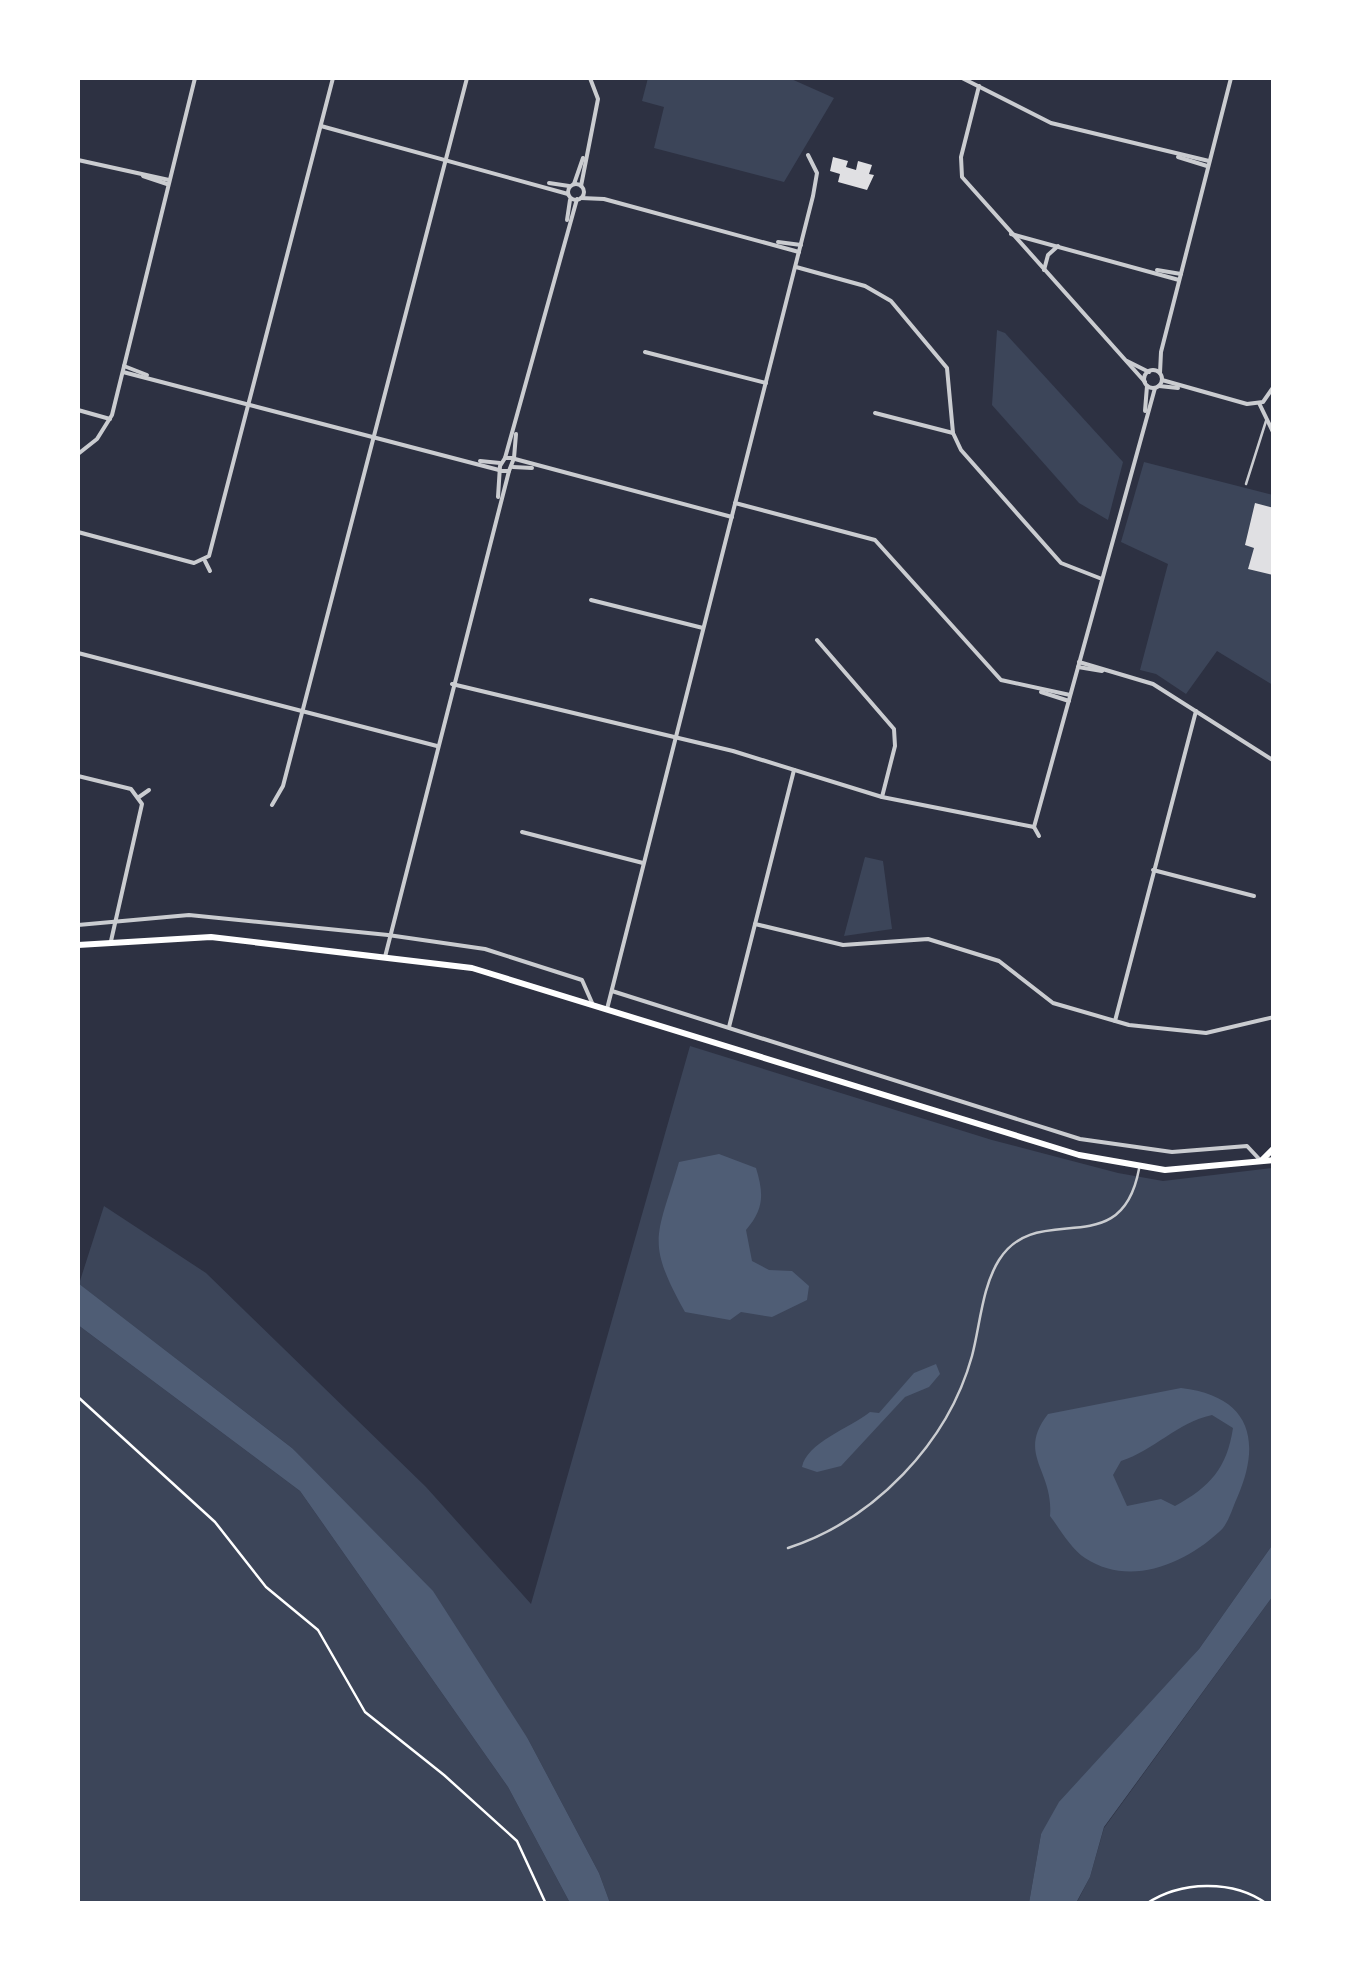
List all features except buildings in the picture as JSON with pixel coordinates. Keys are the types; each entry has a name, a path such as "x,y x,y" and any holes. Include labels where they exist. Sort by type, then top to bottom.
{"main road":[{"path":"78,945 211,937 472,968 1004,1134 1140,1168 1182,1170 1274,1160"},
{"path":"1261,1161 1274,1148"}],"street":[{"path":"78,454 98,439 110,419 194,78"},
{"path":"210,571 204,561 334,78"},
{"path":"272,805 283,786 467,78"},
{"path":"566,230 569,195 598,99 590,78"},
{"path":"962,78 1051,124 1209,164"},
{"path":"1039,836 1034,827 1145,416 1161,376 1161,352 1231,78"},
{"path":"979,86 960,172 1011,234 1146,384 1259,403"},
{"path":"321,126 539,182 579,198 604,199 800,248"},
{"path":"497,506 502,466 517,424 566,230 582,188 586,148"},
{"path":"607,1009 796,268 816,172 808,156"},
{"path":"78,160 169,182"},
{"path":"539,182 572,185 604,199"},
{"path":"1011,234 1180,277"},
{"path":"1044,270 1048,255 1058,246"},
{"path":"796,268 865,286 890,302 948,368 953,433 961,450 1056,558 1072,570 1102,578"},
{"path":"645,352 766,383"},
{"path":"1145,416 1146,384 1161,352"},
{"path":"1127,361 1188,389"},
{"path":"123,369 470,460 511,469 542,469"},
{"path":"1259,403 1274,386"},
{"path":"1259,403 1274,434"},
{"path":"78,410 110,419"},
{"path":"876,413 953,433"},
{"path":"385,957 497,506 514,458 517,424"},
{"path":"502,466 514,458"},
{"path":"514,458 542,469 732,517"},
{"path":"735,503 876,540 996,676 1070,698"},
{"path":"78,532 194,562 204,561"},
{"path":"591,600 703,628"},
{"path":"817,640 894,729 896,746 882,797"},
{"path":"78,653 437,746"},
{"path":"1078,665 1153,684 1274,761"},
{"path":"452,684 676,738 882,797 1034,827"},
{"path":"1114,1022 1196,711"},
{"path":"729,1027 794,770"},
{"path":"78,776 131,790 139,797 141,808 112,922 111,942"},
{"path":"139,797 149,790"},
{"path":"522,832 644,863"},
{"path":"1153,870 1254,896"},
{"path":"78,926 189,915 486,949 582,980 594,1005"},
{"path":"755,924 843,945 928,939 994,958 1053,1003 1114,1022 1206,1033 1274,1018"},
{"path":"612,990 1080,1139 1172,1152 1246,1146 1261,1161"}],"lane":[{"path":"1246,484 1266,421"},
{"path":"788,1548 812,1540 852,1515 904,1473 932,1441 958,1400 990,1281 1006,1251 1035,1233 1090,1227 1112,1220 1133,1197 1140,1168"}],"path":[{"path":"78,1398 215,1522 266,1587 318,1630 366,1712 444,1775 516,1841 546,1904"},
{"path":"1146,1904 1197,1886 1220,1886 1267,1904"}],"shaded area":[{"path":"648,78 789,78 834,98 784,182 654,148 664,107 642,101"},
{"path":"997,330 1005,333 1123,462 1108,520 1079,503 992,405"},
{"path":"1144,462 1273,495 1273,685 1217,651 1186,694 1156,674 1140,670 1168,564 1121,542"},
{"path":"865,857 883,861 892,929 844,936"},
{"path":"690,1046 992,1140 1118,1173 1163,1181 1273,1168 1273,1544 1199,1649 1041,1834 1029,1903 610,1903 599,1873 528,1739 292,1448 79,1284 104,1206 206,1273 426,1487 531,1604"},
{"path":"719,1154 756,1168 761,1201 746,1230 752,1261 769,1270 792,1271 809,1286 807,1300 772,1317 741,1312 730,1320 685,1312 664,1269 659,1238 679,1162"},
{"path":"78,1283 292,1448 433,1591 528,1739 599,1873 610,1903 570,1903 508,1787 300,1491 78,1325"},
{"path":"78,1325 300,1491 508,1787 570,1903 78,1903"},
{"path":"936,1364 940,1374 929,1387 905,1397 841,1466 817,1472 802,1467 820,1443 870,1412 879,1413 914,1373"},
{"path":"1181,1388 1222,1400 1244,1424 1249,1439 1245,1477 1225,1525 1189,1554 1155,1568 1119,1571 1085,1558 1050,1516 1050,1500 1035,1441 1048,1414","holes":["1212,1415 1233,1428 1221,1465 1198,1491 1175,1506 1161,1499 1127,1506 1113,1475 1121,1461 1187,1424"]},
{"path":"1273,1544 1273,1596 1104,1827 1090,1877 1076,1903 1029,1903 1041,1834 1059,1802 1199,1649"},
{"path":"1273,1596 1273,1903 1076,1904 1090,1877 1104,1828"}]}
